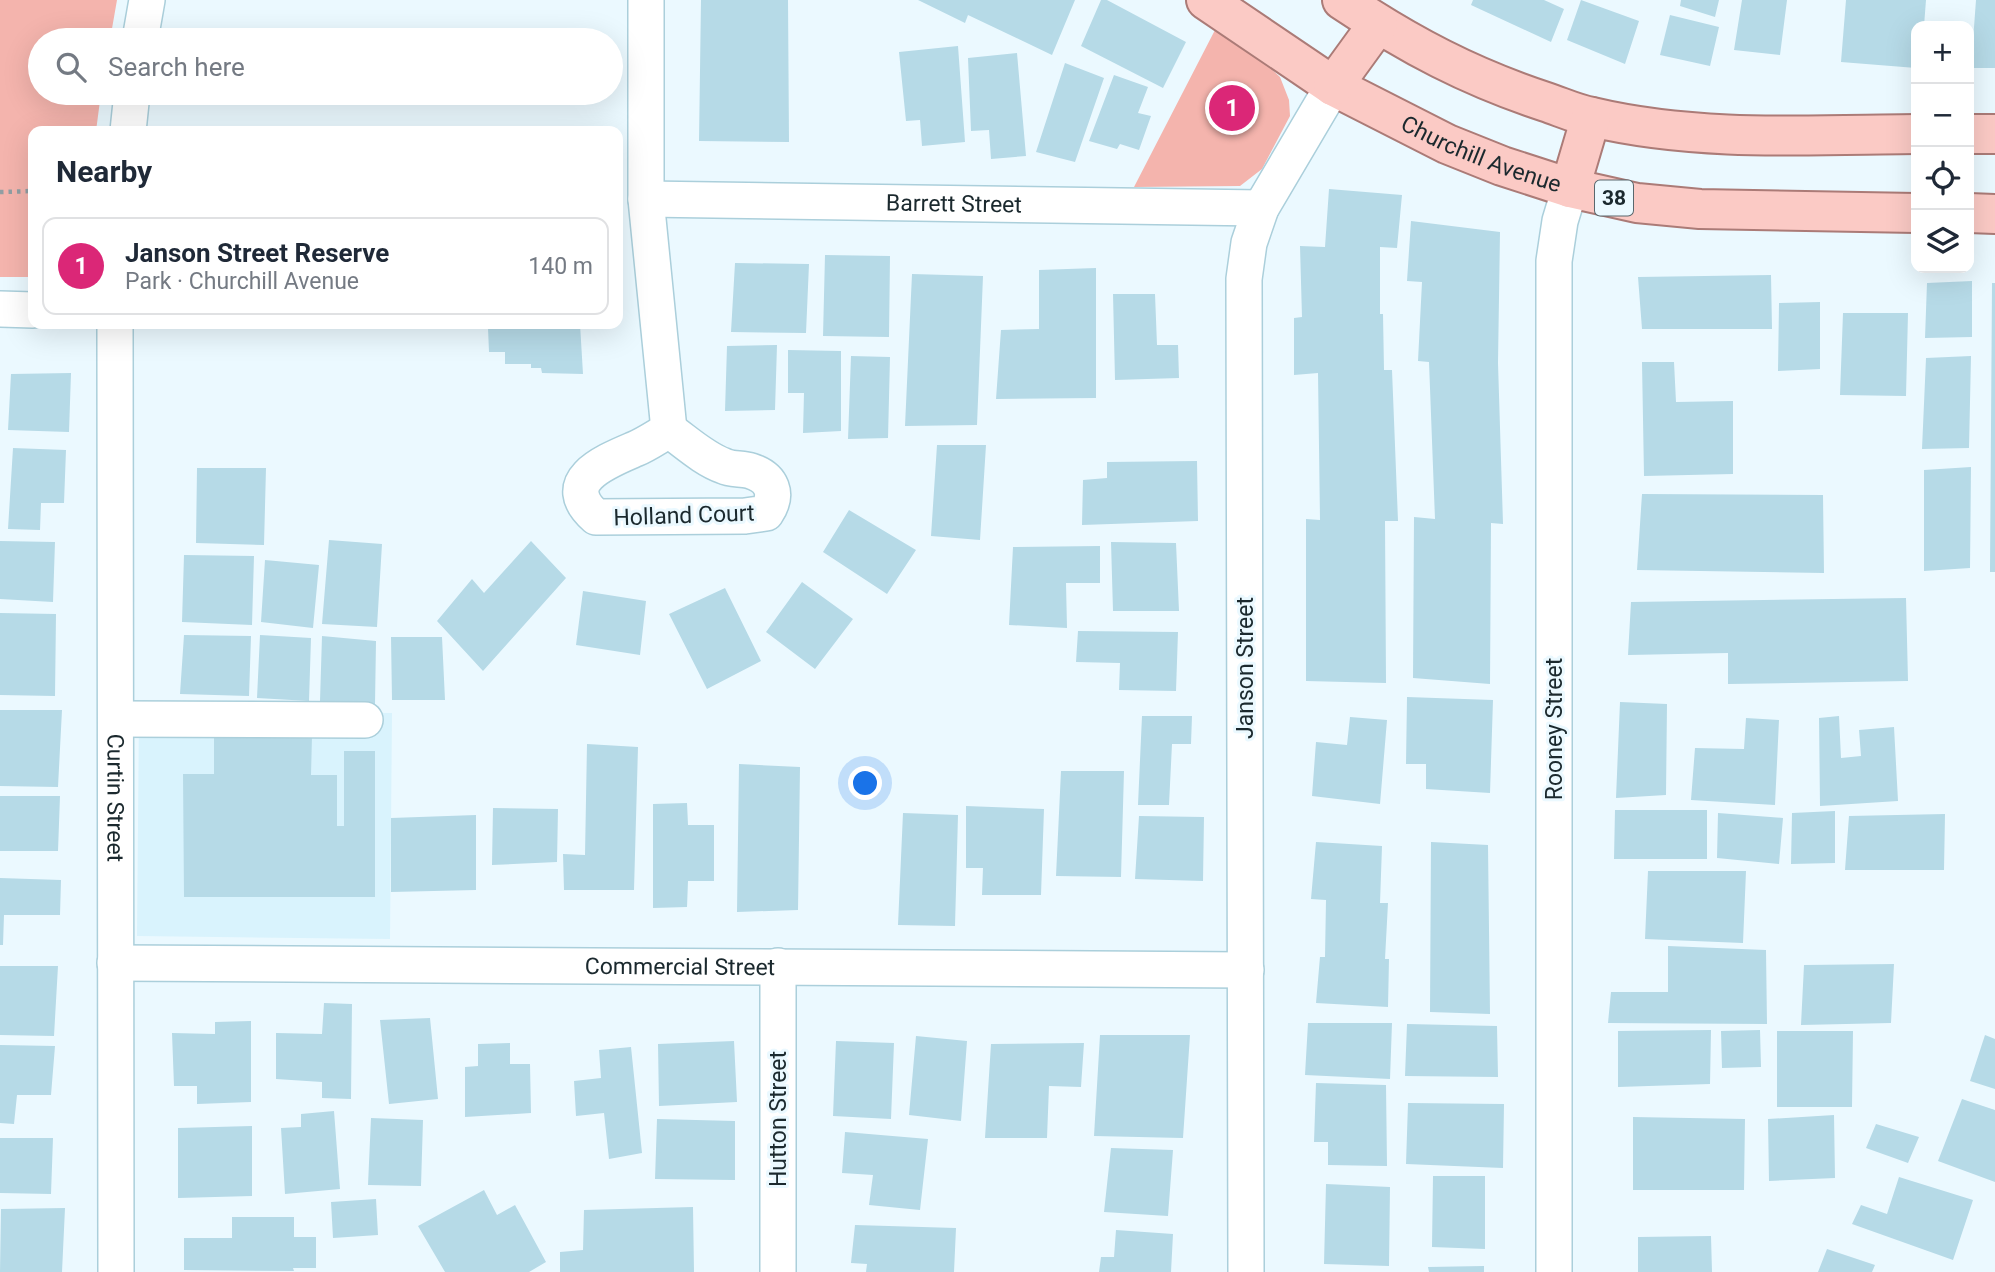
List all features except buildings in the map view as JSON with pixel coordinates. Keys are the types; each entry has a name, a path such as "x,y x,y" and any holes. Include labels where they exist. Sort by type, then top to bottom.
{"main road":[{"name":"Churchill Avenue","path":"1206,0 1333,86 1447,144 1502,166 1570,188 1637,203 1700,209 1911,213"},
{"path":"1342,0 1442,61 1499,87 1591,117 1653,128 1701,132 1787,135 1911,134"},
{"path":"1333,86 1378,24"},
{"path":"1570,188 1591,117"},
{"path":"1974,134 1995,134"},
{"path":"1974,214 1995,214"}],"street":[{"path":"142,28 147,0"},
{"path":"646,0 646,199 668,430"},
{"name":"Janson Street","path":"1246,1272 1244,279 1250,243 1261,208 1333,86"},
{"path":"129,126 131,105"},
{"name":"Rooney Street","path":"1554,1272 1553,261 1560,221 1570,188"},
{"name":"Barrett Street","path":"646,199 1261,208"},
{"path":"0,309 28,310"},
{"name":"Curtin Street","path":"115,329 116,1272"},
{"name":"Holland Court","path":"668,430 725,467 750,471 764,478 774,492 773,502 766,513 745,516 596,517 586,508 581,495 583,483 598,465 638,448 668,430"},
{"path":"116,719 365,720"},
{"name":"Commercial Street","path":"115,963 1246,970"},
{"name":"Hutton Street","path":"778,966 778,1272"}],"path":[{"path":"0,192 28,191"}],"shaded area":[{"path":"0,0 117,0 112,28 28,28 28,105 99,105 97,126 28,126 28,277 0,277"},
{"path":"1215,30 1267,65 1280,77 1289,100 1290,116 1262,169 1240,186 1134,187"},
{"path":"139,711 392,713 390,939 137,936"}],"place":[{"name":"Janson Street Reserve","path":"1232,108"}]}
